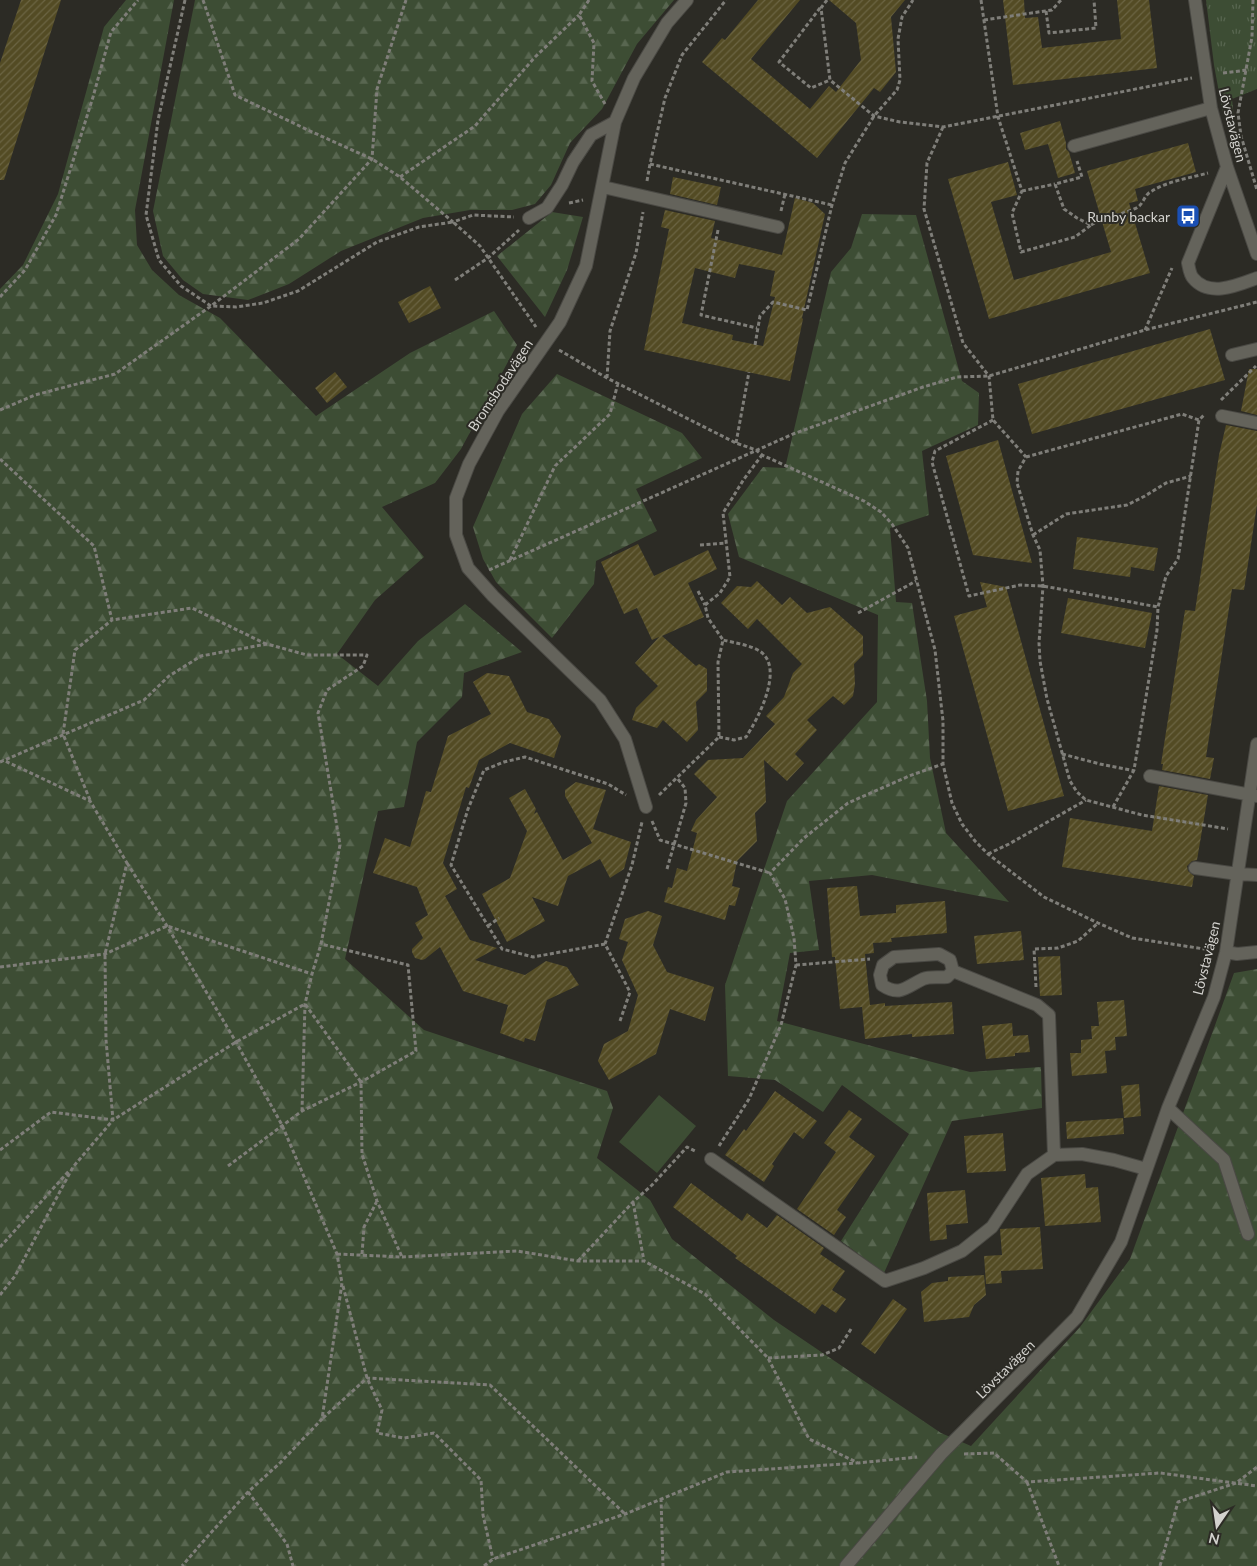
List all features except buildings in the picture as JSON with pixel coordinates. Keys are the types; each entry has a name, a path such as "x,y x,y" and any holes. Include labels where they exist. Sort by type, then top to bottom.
{"street":[{"name":"Bromsbodavägen","path":"646,807 626,739 600,700 468,568 456,535 456,498 469,464 498,411 560,322 586,266 615,122 634,78 666,23 687,0"},
{"name":"Lövstavägen","path":"1194,0 1211,108 1227,167 1257,254"},
{"path":"1074,146 1211,108"},
{"path":"529,218 547,208 591,135 615,122"},
{"path":"1227,167 1188,263 1191,277 1202,286 1213,288 1229,288 1257,278"},
{"path":"602,192 721,214 778,227"},
{"path":"1232,355 1257,349"},
{"path":"1222,416 1257,423"},
{"name":"Lövstavägen","path":"846,1566 941,1454 1077,1317 1121,1242 1168,1108 1214,997 1226,952 1244,832 1253,795 1257,744"},
{"path":"1150,776 1253,795"},
{"path":"1196,868 1257,875"},
{"path":"1226,952 1237,954 1257,952"},
{"path":"938,954 950,960 953,971 947,977 925,978 905,990 891,991 882,985 880,974 883,965 894,957 938,954"},
{"path":"953,971 1037,1005 1049,1014 1054,1155"},
{"path":"1168,1108 1224,1160 1248,1234"},
{"path":"711,1159 885,1281 924,1268 962,1251 992,1227 1028,1174 1054,1155 1082,1154 1146,1169"}],"path":[{"path":"0,297 25,270 56,215 111,32 138,0"},
{"path":"185,0 158,120 146,215 159,260 181,286 211,306 236,307 263,303 298,292 377,242 419,227 453,222 473,215 529,218"},
{"path":"203,0 235,95 372,159 400,177 480,246 536,327"},
{"path":"0,410 35,394 115,374 211,306 299,239 372,159 377,89 406,0"},
{"path":"400,177 475,126 535,57 579,15 589,0"},
{"path":"827,0 779,62 811,88 830,80"},
{"path":"755,345 760,316 774,302 807,310 832,205 845,163 874,116 896,90 900,80 898,38 902,17 913,0"},
{"path":"981,0 998,117 1022,192 1012,213 1020,252 1075,238 1102,218 1134,210 1141,206 1145,197 1157,188 1210,173"},
{"path":"984,20 1052,10 1062,0"},
{"path":"1046,11 1049,33 1096,28 1094,0"},
{"path":"1253,0 1252,37 1238,113 1241,136 1257,190"},
{"path":"821,8 830,80 874,116 900,122 943,128 1206,76 1247,70"},
{"path":"579,15 594,43 592,81 615,122"},
{"path":"943,128 926,163 924,209 963,343 990,376 994,420 1026,458"},
{"path":"1022,192 1082,178 1074,146"},
{"path":"650,164 832,205"},
{"path":"1054,184 1064,210 1091,225"},
{"path":"547,208 602,192"},
{"path":"721,214 701,315 757,328"},
{"path":"455,280 488,258 516,234 529,218"},
{"path":"1145,330 1175,262"},
{"path":"475,577 756,450 802,431 923,387 957,377 990,376 1145,330 1257,302"},
{"path":"560,350 618,384 736,443 756,450 762,455 864,501 881,512 892,524 908,548 935,650 943,721 942,764 952,804 962,824 975,841 988,854 1044,897 1098,923 1132,938 1226,952"},
{"path":"1214,406 1257,366"},
{"path":"736,443 749,372"},
{"path":"510,560 555,466 610,414 618,384"},
{"path":"1113,807 1134,770 1157,630 1158,607 1166,576 1178,559 1199,420 1207,413"},
{"path":"1199,420 1182,414 1026,458 1018,471 1017,483 1033,535 1040,550 1043,586 1039,643 1040,661 1047,699 1070,781 1077,792 1086,800 1142,815 1244,832"},
{"path":"994,420 936,450 932,462 969,596 1020,585 1043,586 1158,607"},
{"path":"705,605 720,593 730,577 723,513 762,455"},
{"path":"0,459 94,546 112,620"},
{"path":"1033,535 1066,514 1126,505 1146,496 1166,483 1191,476"},
{"path":"700,545 726,543"},
{"path":"858,613 916,581"},
{"path":"698,591 705,605 708,618 724,640 744,645 760,652 769,661 770,678 766,698 756,722 746,737 734,740 719,736"},
{"path":"302,1111 305,1004 321,944 340,845 318,713 327,690 363,666 367,655 307,655 266,644 192,608 112,620 75,650 63,734 90,801 236,1042 282,1124 337,1254 342,1283 367,1378 382,1410 377,1433 404,1438 434,1433 481,1480 483,1515 493,1559"},
{"path":"620,1021 630,992 605,944 632,865 646,807 719,736 718,662 724,640"},
{"path":"1,761 144,700 169,676 201,656 266,644"},
{"path":"1062,754 1100,764 1134,770"},
{"path":"578,1262 687,1147 711,1159 749,1099 781,1025 796,965 794,938 785,899 770,873 660,840 646,807 608,784 525,757 504,762 484,770 468,809 451,865 502,949 533,957 605,944"},
{"path":"1,761 90,801"},
{"path":"770,873 804,838 848,803 909,776 942,764"},
{"path":"667,869 686,803 685,788 677,778"},
{"path":"988,854 1086,800"},
{"path":"113,1120 106,1040 105,954 127,863"},
{"path":"488,926 499,918"},
{"path":"1037,1005 1034,949 1058,948 1078,942 1098,923"},
{"path":"0,967 105,954 167,926 312,974"},
{"path":"228,1166 302,1111 361,1082 416,1051 408,965 321,944"},
{"path":"796,965 894,957"},
{"path":"0,1247 113,1120 236,1042 305,1004"},
{"path":"305,1004 361,1082 362,1154 377,1201 402,1257"},
{"path":"0,1150 51,1112 113,1120"},
{"path":"0,1295 15,1276 73,1167"},
{"path":"362,1254 364,1227 377,1201"},
{"path":"633,1202 644,1261"},
{"path":"337,1254 402,1257 517,1251 578,1262 644,1261 705,1294 768,1358 809,1439 858,1462"},
{"path":"322,1419 342,1283"},
{"path":"768,1358 822,1355 839,1348 851,1330"},
{"path":"182,1566 248,1492 281,1462 322,1419 367,1378 490,1384 625,1514"},
{"path":"484,1566 493,1559 625,1514 727,1472 941,1454 994,1453 1027,1482 1059,1566"},
{"path":"1160,1566 1178,1502 1236,1483 1257,1467"},
{"path":"1027,1482 1160,1473 1257,1486"},
{"path":"248,1492 287,1544 293,1566"},
{"path":"661,1498 663,1566"}],"green space":[{"path":"126,0 174,0 135,210 137,245 152,270 179,295 220,318 316,416 410,353 494,311 517,345 461,449 435,483 382,507 424,557 375,600 337,654 378,686 418,641 465,604 522,652 464,673 462,697 417,742 404,807 378,811 345,959 424,1030 607,1091 613,1108 597,1158 650,1200 672,1239 774,1320 941,1433 971,1446 1080,1327 1130,1259 1234,973 1257,969 1257,1566 0,1566 0,289 23,265 58,194 104,27"},
{"path":"195,0 674,0 637,44 602,109 570,143 551,185 535,204 512,210 470,210 423,218 341,251 289,284 248,300 203,294 183,280 163,256 153,211"},
{"path":"1206,0 1257,0 1257,89 1232,99 1237,158 1222,109 1214,65"},
{"path":"552,212 583,217 567,270 545,317 497,256"},
{"path":"862,214 916,215 962,381 979,393 978,425 922,451 929,515 890,528 896,602 912,603 927,701 930,758 946,833 1009,902 872,875 809,881 819,950 790,953 777,1021 970,1072 1041,1067 1042,1108 952,1121 884,1273 841,1241 909,1134 842,1085 823,1112 775,1080 728,1076 725,985 787,801 877,702 878,615 739,557 728,514 763,467 785,468 831,272 851,248"},
{"path":"557,374 682,433 702,458 636,489 657,531 596,561 594,584 552,638 496,582 483,559 473,527 522,414"},
{"path":"659,1095 696,1126 657,1173 619,1142"}],"place":[{"name":"Runby backar","path":"1188,216"}]}
